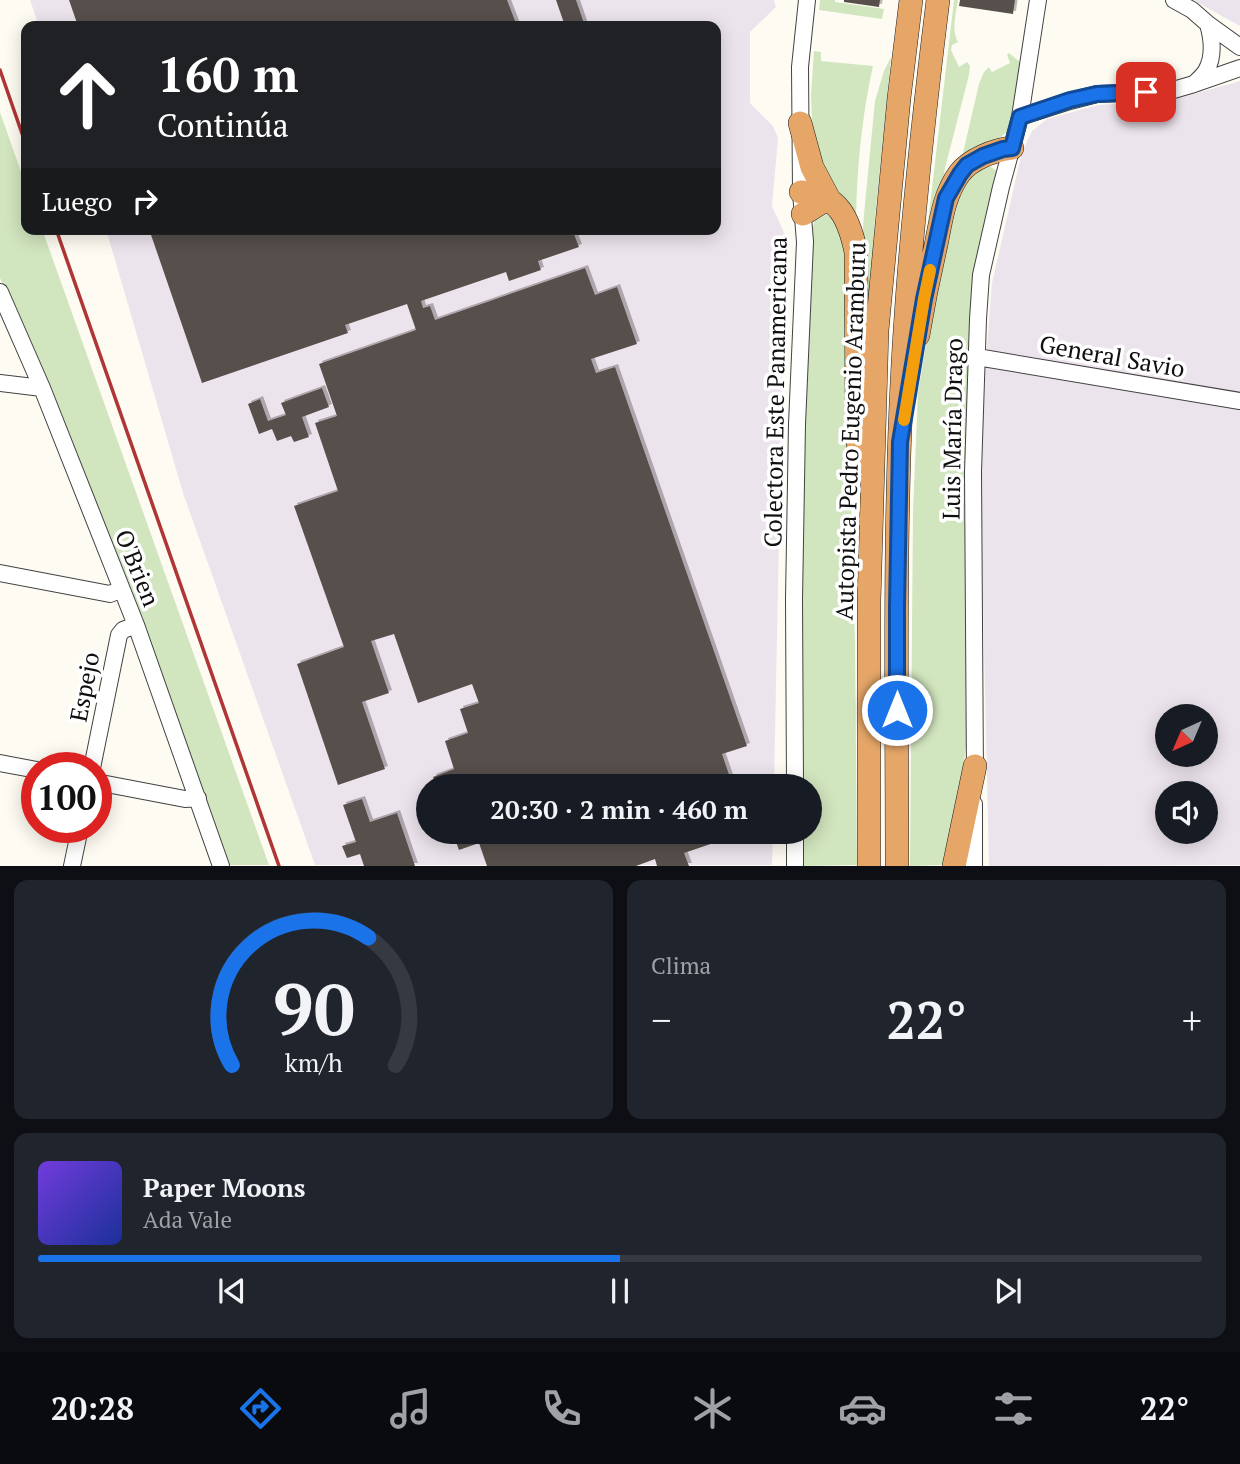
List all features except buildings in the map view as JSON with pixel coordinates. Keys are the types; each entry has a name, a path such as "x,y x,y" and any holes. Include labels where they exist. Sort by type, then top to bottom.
{"highway":[{"name":"Autopista Pedro Eugenio Aramburu","path":"869,866 869,601 877,330 911,0"},
{"name":"Autopista Pedro Eugenio Aramburu","path":"897,866 897,607 906,315 938,0"},
{"path":"800,123 812,167 830,201"},
{"path":"900,442 924,299 946,198 967,165 986,155 1012,148"},
{"path":"802,203 815,193 830,201 845,215 856,252 857,428 869,601"},
{"path":"954,866 975,766"}],"street":[{"name":"Colectora Este Panamericana","path":"795,774 797,424 805,242 800,67 807,0"},
{"name":"Luis María Drago","path":"974,866 973,472 981,275 1020,117 1038,0"},
{"path":"1174,0 1192,9 1240,47"},
{"path":"1195,84 1206,71 1209,62 1211,36 1208,24"},
{"path":"1020,117 1097,94 1170,91 1240,68"},
{"name":"O'Brien","path":"0,292 42,388 136,625 221,866"},
{"name":"General Savio","path":"977,357 1240,401"},
{"path":"0,383 42,388"},
{"path":"0,573 110,594 120,590"},
{"name":"Espejo","path":"95,752 119,635 136,625"},
{"path":"0,763 21,767"},
{"path":"112,785 185,799 198,798"},
{"path":"72,866 77,843"},
{"path":"795,844 795,866"}],"shaded area":[{"path":"30,0 774,0 776,7 750,32 750,103 773,126 778,138 772,206 785,235 774,774 416,774 416,844 773,844 772,865 315,865 183,493 108,235 721,235 721,21 37,21"},
{"path":"1193,0 1240,0 1240,26"},
{"path":"1240,81 1240,865 989,866 980,473 992,283 1022,152 1032,131 1047,119 1098,105 1172,100"}],"green space":[{"path":"820,0 884,9 882,19 819,10"},
{"path":"954,0 958,0 954,27 958,42 952,45 951,50 959,67 967,62 970,66 945,168 937,222 925,271 927,231"},
{"path":"814,51 821,52 821,61 873,66 861,141 856,217 833,195 813,152 811,95"},
{"path":"1009,53 1021,63 1024,70 1009,130 960,166 984,72 989,67 992,72 1010,63 1007,55"},
{"path":"891,57 875,218 868,330 861,259 864,214 875,101"},
{"path":"0,112 21,172 21,235 44,235 269,865 227,865 130,586 0,278"},
{"path":"982,167 991,167 997,171 998,181 976,263 967,739 961,784 944,865 910,866 913,511 918,393 935,291 962,187 967,179"},
{"path":"827,214 836,217 849,240 848,403 855,643 857,865 802,866 802,844 822,844 822,774 802,774 801,457 811,231 815,221"}],"railway":[{"path":"0,70 21,131"},
{"path":"58,235 279,866"}],"slow traffic":[{"path":"904,420 930,270"}],"route":[{"path":"897,710 900,442 924,299 946,198 967,165 986,155 1012,148 1020,117 1097,94 1146,92"}]}
